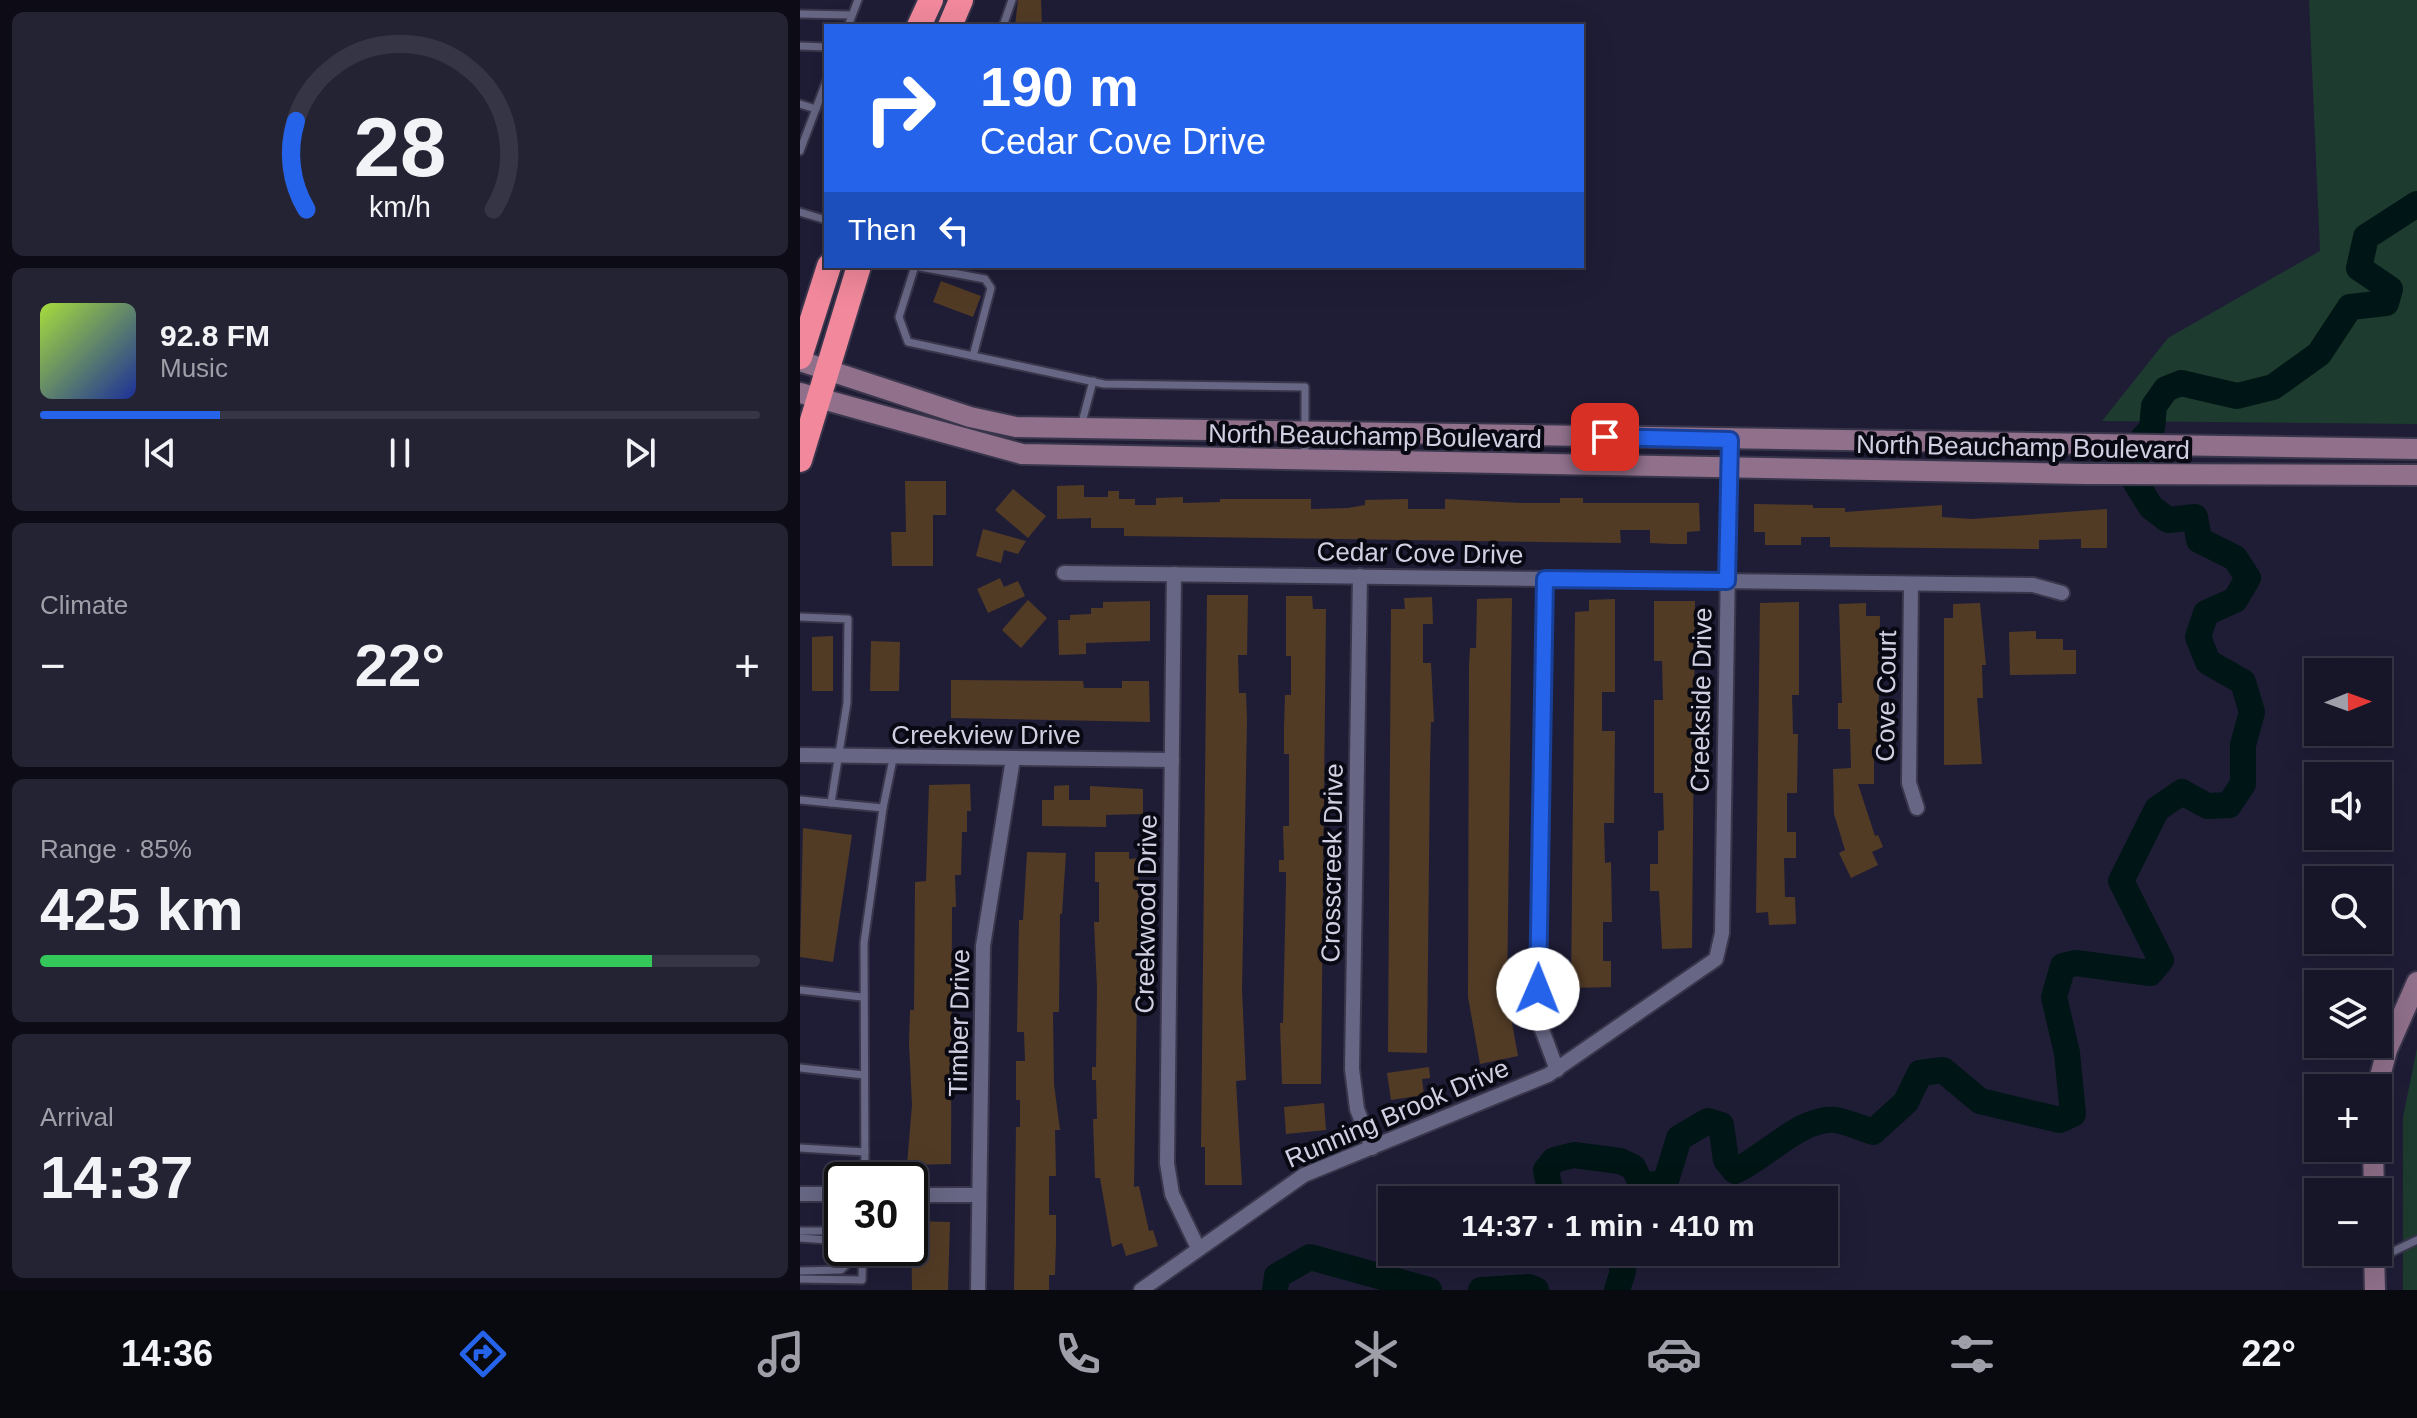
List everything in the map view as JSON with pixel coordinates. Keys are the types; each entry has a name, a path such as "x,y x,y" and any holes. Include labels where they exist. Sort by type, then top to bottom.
{"highway":[{"path":"920,24 931,0"},
{"path":"951,24 961,0"},
{"path":"800,359 828,268"},
{"path":"800,460 810,396 828,370 858,268"}],"street":[{"name":"North Beauchamp Boulevard","path":"800,359 994,425 1730,440 2417,449"},
{"name":"North Beauchamp Boulevard","path":"810,396 1022,454 1730,469 2336,477 2417,475"},
{"path":"1022,454 1028,444 1075,441 1080,428"},
{"name":"Creekside Drive","path":"1716,959 1722,933 1730,440"},
{"name":"Cedar Cove Drive","path":"1064,573 2033,585 2062,593"},
{"name":"Creekwood Drive","path":"1174,574 1167,1163 1172,1194 1198,1248"},
{"name":"Crosscreek Drive","path":"1360,576 1352,1069 1357,1109 1372,1148"},
{"path":"1545,579 1538,989 1541,1027 1557,1070"},
{"name":"Cove Court","path":"1911,584 1909,783 1917,808"},
{"name":"Creekview Drive","path":"800,755 893,759 1172,760"},
{"name":"Timber Drive","path":"978,1290 983,946 1013,759"},
{"name":"Running Brook Drive","path":"1141,1290 1304,1175 1557,1070 1716,959"},
{"path":"2381,1074 2387,1050 2417,982"},
{"path":"800,1194 824,1194"},
{"path":"928,1195 979,1195"}],"lane":[{"path":"849,24 858,0"},
{"path":"1004,24 1012,0"},
{"path":"800,14 852,15"},
{"path":"800,46 824,47"},
{"path":"800,151 824,87"},
{"path":"800,104 816,109"},
{"path":"800,212 824,219"},
{"path":"914,268 899,317 908,342 1093,381 1305,387 1305,462"},
{"path":"926,268 985,279 991,288 973,356"},
{"path":"1080,428 1093,381"},
{"path":"800,617 848,619 847,703 831,803"},
{"path":"865,1162 864,943 893,759"},
{"path":"800,800 883,808"},
{"path":"800,990 862,997"},
{"path":"800,1068 864,1075"},
{"path":"800,1148 865,1152"},
{"path":"800,1231 824,1231"},
{"path":"800,1238 824,1240"},
{"path":"2374,1286 2385,1260 2417,1240"},
{"path":"800,1271 841,1270 845,1266"},
{"path":"862,1266 862,1290"},
{"path":"800,1279 862,1280"}],"green space":[{"path":"2309,0 2417,0 2417,424 2102,421 2168,338 2320,251"},
{"path":"2417,1048 2417,1290 2403,1290 2403,1117"}],"building":[{"path":"1018,0 1041,0 1042,24 1015,24"},
{"path":"941,281 981,296 973,317 933,302"},
{"path":"905,481 946,481 946,515 933,515 933,566 892,566 891,532 906,532"},
{"path":"1084,485 1084,497 1108,497 1108,491 1119,491 1119,499 1135,499 1135,505 1156,505 1156,498 1183,497 1183,503 1220,502 1220,499 1311,499 1311,509 1348,508 1365,505 1365,500 1408,499 1408,509 1445,509 1445,499 1560,503 1560,498 1583,498 1583,503 1699,503 1700,531 1687,532 1687,544 1650,543 1650,530 1620,530 1621,543 1124,536 1124,528 1091,528 1091,518 1057,519 1057,486"},
{"path":"1013,489 1046,516 1028,538 995,510"},
{"path":"1754,504 1813,505 1813,508 1845,508 1845,512 1942,505 1942,517 1972,519 2107,509 2107,548 2081,548 2081,539 2039,540 2039,549 1830,547 1830,537 1801,537 1801,545 1765,545 1765,532 1754,532"},
{"path":"983,529 1026,541 1018,554 1004,550 1001,563 976,556"},
{"path":"1000,578 1004,587 1018,581 1025,596 988,613 977,589"},
{"path":"1207,595 1248,595 1247,655 1238,655 1239,693 1246,693 1247,720 1242,989 1246,1080 1236,1081 1242,1185 1205,1185 1205,1147 1201,1147"},
{"path":"1286,596 1312,596 1313,609 1326,609 1321,1084 1282,1084 1280,1023 1283,1023 1286,872 1279,872 1279,860 1284,860 1283,826 1289,826 1289,754 1284,754 1284,728 1285,695 1291,695 1291,656 1286,656"},
{"path":"1432,597 1433,624 1423,624 1423,663 1431,663 1434,722 1431,722 1430,762 1427,1053 1388,1052 1391,609 1405,609 1404,598"},
{"path":"1512,598 1507,995 1518,1056 1480,1064 1468,997 1470,648 1476,648 1477,599"},
{"path":"1615,599 1615,692 1602,692 1602,731 1615,731 1614,823 1604,823 1605,863 1611,862 1612,922 1603,922 1603,961 1611,961 1611,987 1571,988 1575,612 1589,611 1589,600"},
{"path":"1028,600 1047,618 1021,648 1002,630"},
{"path":"1150,601 1150,641 1086,643 1086,654 1059,655 1058,620 1070,620 1070,615 1091,614 1091,608 1103,608 1103,602"},
{"path":"1654,601 1695,601 1692,948 1662,949 1659,891 1650,891 1650,864 1658,864 1658,831 1664,830 1663,793 1654,793 1654,700 1663,700 1662,661 1654,661"},
{"path":"1799,602 1799,695 1792,695 1793,734 1798,734 1797,793 1787,793 1787,832 1796,832 1796,858 1784,858 1785,897 1795,897 1796,924 1769,925 1768,912 1756,913 1760,603"},
{"path":"1866,603 1866,616 1880,616 1878,760 1874,760 1874,784 1858,784 1875,836 1878,835 1883,847 1872,852 1878,865 1851,878 1839,853 1845,850 1834,814 1833,769 1851,768 1850,729 1838,729 1838,703 1842,703 1839,604"},
{"path":"1980,603 1986,665 1982,665 1983,698 1977,698 1982,764 1944,765 1944,618 1953,618 1953,604"},
{"path":"2036,631 2036,639 2063,639 2063,650 2076,650 2076,674 2010,675 2009,632"},
{"path":"833,636 833,691 812,691 812,637"},
{"path":"871,641 900,642 899,691 870,691"},
{"path":"951,680 1083,681 1084,688 1122,688 1122,681 1149,681 1150,722 951,718"},
{"path":"970,784 971,811 967,811 967,832 962,832 961,875 955,875 956,907 952,907 951,1164 907,1162 912,1105 909,1043 910,1010 914,1010 915,882 926,881 929,785"},
{"path":"1069,785 1069,800 1090,800 1090,786 1143,789 1143,814 1106,815 1106,827 1042,826 1042,800 1054,800 1054,786"},
{"path":"803,828 852,835 833,962 800,957"},
{"path":"1027,852 1066,853 1060,914 1059,1012 1053,1012 1054,1084 1060,1130 1055,1130 1056,1176 1049,1176 1049,1215 1056,1215 1056,1242 1055,1275 1049,1275 1049,1290 1014,1290 1016,1127 1020,1127 1016,1061 1025,1061 1024,1032 1017,1032 1019,920 1023,920"},
{"path":"1095,852 1129,852 1129,859 1139,858 1134,1187 1139,1186 1149,1231 1153,1230 1158,1246 1126,1256 1122,1243 1112,1247 1100,1178 1095,1178 1093,1119 1097,1119 1096,1080 1092,1080 1092,1067 1096,1067 1094,922 1099,922 1099,882 1095,882"},
{"path":"1429,1067 1430,1078 1422,1079 1424,1095 1391,1100 1387,1073"},
{"path":"1324,1103 1326,1130 1286,1134 1284,1107"},
{"path":"928,1221 950,1222 948,1290 912,1290 912,1266 928,1266"}],"waterway":[{"path":"1549,1186 1546,1170 1554,1160 1574,1155 1620,1161 1633,1167 1642,1185 1665,1184 1679,1138 1708,1121 1721,1125 1726,1160 1735,1171 1797,1131 1823,1120 1841,1121 1873,1132 1906,1102 1920,1073 1943,1070 1980,1101 2060,1120 2073,1114 2067,1053 2054,997 2063,966 2076,963 2150,973 2161,960 2121,881 2157,809 2182,792 2207,806 2229,805 2243,784 2243,745 2252,712 2243,682 2208,662 2198,637 2206,613 2235,600 2248,578 2235,558 2199,540 2195,517 2168,520 2151,507 2133,478 2139,443 2152,428 2154,406 2166,389 2181,383 2237,396 2273,387 2319,354 2350,307 2386,303 2390,289 2359,268 2366,237 2417,204"},
{"path":"1275,1290 1277,1276 1310,1257 1429,1290"},
{"path":"1617,1290 1622,1266"},
{"path":"1481,1290 1529,1287 1536,1290"}],"route":[{"path":"1538,989 1545,579 1727,581 1730,440 1605,437"}]}
